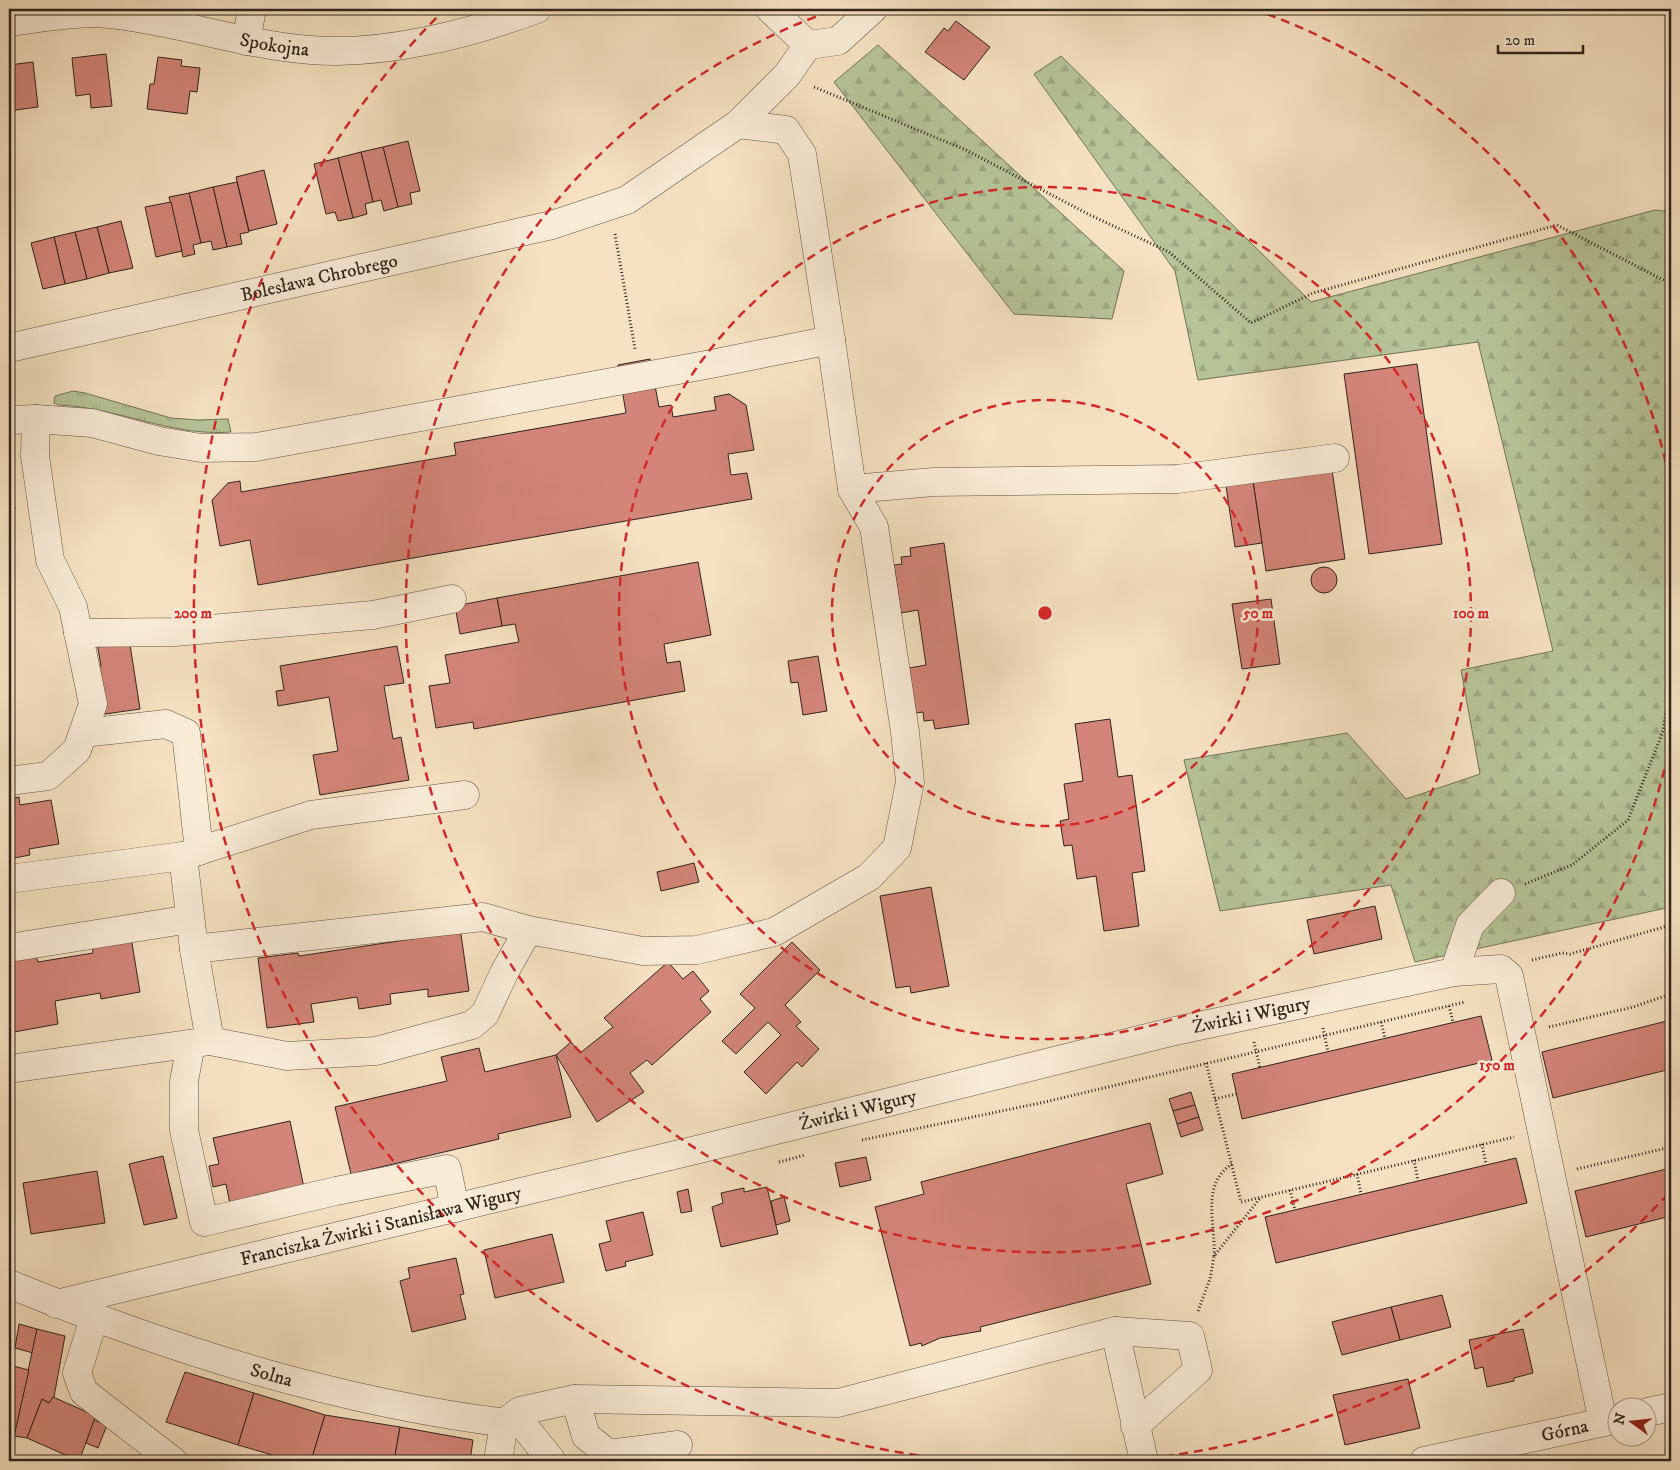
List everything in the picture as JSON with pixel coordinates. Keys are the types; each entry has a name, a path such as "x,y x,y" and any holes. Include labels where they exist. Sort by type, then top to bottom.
{"street":[{"path":"246,41 252,9"},
{"name":"Spokojna","path":"9,22 69,14 109,14 157,21 246,41 312,50 380,49 494,25 536,9"},
{"path":"770,9 808,45 838,41 873,9"},
{"name":"Bolesława Chrobrego","path":"9,348 552,225 619,203 738,124 787,75 808,45"},
{"path":"194,949 483,917 528,930 643,951 697,950 774,932 869,877 898,848 910,782 905,732 874,528 852,489 802,154 786,130 738,124"},
{"path":"9,420 36,419 92,423 159,441 194,447 227,449 256,446 711,364 831,340"},
{"path":"9,781 48,776 77,750 93,704 73,607 50,560 35,456 36,419"},
{"path":"852,489 934,482 1178,479 1336,458"},
{"path":"78,633 175,632 373,615 452,599"},
{"path":"83,733 166,724 186,733 191,854 190,919 201,1042 184,1081 184,1130 204,1222 336,1191 447,1169 455,1208"},
{"path":"9,879 191,854 311,815 465,795"},
{"path":"1454,972 1470,924 1502,892"},
{"path":"9,948 190,919"},
{"path":"9,1069 201,1042 287,1056 376,1052 472,1025 485,1014 504,973 528,930"},
{"name":"Żwirki i Wigury","path":"704,1148 1175,1031 1454,972 1501,969 1509,976 1569,1268 1608,1414"},
{"name":"Franciszka Żwirki i Stanisława Wigury","path":"56,1304 704,1148"},
{"name":"Solna","path":"9,1284 56,1304 162,1343 294,1382 358,1398 525,1427 552,1461"},
{"path":"94,1318 77,1373 84,1392 173,1461"},
{"path":"1115,1331 1144,1461"},
{"path":"498,1461 504,1423 520,1411 575,1399 838,1404 1115,1331 1190,1336 1198,1370 1135,1426"},
{"path":"575,1399 586,1436 609,1454 678,1445"},
{"path":"1658,1410 1671,1407"},
{"name":"Górna","path":"1424,1461 1608,1421"}],"path":[{"path":"787,75 966,150 1090,215 1169,252 1251,323 1313,292 1557,225 1671,284"},
{"path":"619,203 635,352"},
{"path":"1502,892 1572,865 1628,820 1663,731 1671,680"},
{"path":"1562,952 1570,954 1671,925"},
{"path":"1541,1029 1633,1007 1671,994"},
{"path":"853,1142 1036,1104 1472,1000"},
{"path":"1206,1063 1242,1202 1521,1135"},
{"path":"1215,1099 1236,1094"},
{"path":"1482,1144 1486,1164"},
{"path":"1571,1170 1671,1146"},
{"path":"779,1162 807,1154"},
{"path":"1414,1160 1418,1181"},
{"path":"1190,1336 1210,1279 1214,1256 1211,1190 1220,1172 1232,1164"},
{"path":"1357,1174 1361,1194"},
{"path":"1290,1190 1295,1210"},
{"path":"1214,1256 1261,1197"}],"green space":[{"path":"878,45 1124,271 1112,319 1014,314 834,82"},
{"path":"1061,56 1311,302 1655,210 1671,212 1671,907 1415,962 1391,885 1220,911 1184,760 1347,733 1406,799 1480,774 1461,670 1553,651 1478,342 1198,380 1175,271 1034,74"},
{"path":"73,391 171,418 198,420 228,419 231,432 187,430 101,411 54,403 55,396"}],"building":[{"path":"432,9 447,9 433,12"},
{"path":"956,21 990,47 964,80 925,52 944,28 948,31"},
{"path":"106,54 112,106 91,108 90,94 76,96 72,58"},
{"path":"158,57 182,60 181,66 200,68 197,92 190,91 187,114 147,109 150,84 154,84"},
{"path":"33,62 38,107 9,111 9,65"},
{"path":"408,141 420,191 410,193 412,204 398,207 383,147"},
{"path":"383,147 398,207 384,211 381,200 373,202 361,152"},
{"path":"361,152 373,202 365,204 367,214 353,218 338,158"},
{"path":"338,158 353,218 338,221 335,212 326,214 314,164"},
{"path":"264,170 277,224 249,231 236,177"},
{"path":"237,182 249,232 240,234 242,244 227,247 213,187"},
{"path":"213,187 227,247 213,250 211,241 201,243 189,193"},
{"path":"189,193 201,243 193,245 195,254 183,257 169,197"},
{"path":"171,202 182,251 156,257 145,207"},
{"path":"121,221 133,268 109,273 97,227"},
{"path":"97,227 109,273 87,279 75,232"},
{"path":"75,232 87,279 65,284 54,237"},
{"path":"54,237 65,284 43,289 31,243"},
{"path":"650,359 659,407 671,405 673,417 716,410 714,397 729,394 746,405 754,450 728,454 731,475 747,473 752,499 258,585 250,540 220,546 212,500 228,483 240,481 241,492 456,455 454,443 626,413 618,365"},
{"path":"1417,364 1442,544 1369,554 1344,374"},
{"path":"1332,470 1345,559 1266,571 1253,481"},
{"path":"10,477 15,509 9,509"},
{"path":"1253,481 1262,543 1235,547 1226,486"},
{"path":"9,535 13,561 9,562"},
{"path":"944,543 969,724 935,729 933,720 924,721 923,712 916,713 909,668 926,665 918,610 901,613 894,565 902,564 901,557 911,556 910,548"},
{"path":"698,562 711,635 664,644 667,663 680,661 685,691 474,729 473,722 436,728 429,686 450,683 445,655 519,642 515,624 502,626 497,598"},
{"path":"1324,567 1334,570 1337,580 1334,590 1324,593 1314,590 1311,580 1314,570"},
{"path":"497,598 502,626 460,634 455,606"},
{"path":"1271,599 1280,664 1242,669 1232,604"},
{"path":"129,638 140,709 105,714 102,695 93,668 101,666 97,643"},
{"path":"397,646 404,683 384,686 393,739 401,737 409,780 320,795 313,755 338,751 329,697 278,706 276,691 284,690 280,666"},
{"path":"818,656 827,711 803,715 798,682 791,683 788,661"},
{"path":"1110,719 1118,777 1132,775 1145,871 1132,873 1139,926 1104,931 1096,876 1077,879 1072,845 1064,846 1060,821 1069,819 1064,784 1083,781 1075,724"},
{"path":"19,797 20,805 51,800 59,844 29,849 30,855 9,859 9,799"},
{"path":"694,863 699,882 661,891 657,872"},
{"path":"931,887 949,986 911,993 910,986 896,988 880,896"},
{"path":"1375,906 1382,939 1314,954 1307,920"},
{"path":"460,927 469,991 428,997 428,989 390,994 391,1004 359,1009 357,997 311,1004 314,1022 267,1028 258,958 298,953 299,956 425,937 424,932"},
{"path":"131,937 140,992 101,999 100,993 55,1001 58,1024 14,1032 9,1009 9,968 14,967 13,960 36,956 38,962 93,953 92,944"},
{"path":"792,942 820,970 785,1005 801,1022 796,1026 819,1049 802,1067 797,1062 766,1094 744,1072 781,1035 768,1022 736,1054 722,1041 755,1008 740,994"},
{"path":"668,962 683,979 693,971 709,991 700,999 711,1012 652,1065 647,1060 630,1073 644,1092 597,1122 556,1055 571,1042 580,1053 613,1027 604,1018"},
{"path":"1481,1016 1492,1060 1242,1119 1232,1074"},
{"path":"1671,1020 1671,1069 1553,1098 1542,1052"},
{"path":"479,1048 485,1072 556,1055 571,1117 498,1134 499,1139 351,1174 335,1107 447,1081 441,1057"},
{"path":"1191,1092 1195,1105 1173,1111 1169,1099"},
{"path":"1195,1105 1199,1117 1177,1124 1173,1111"},
{"path":"1199,1117 1203,1130 1181,1137 1177,1124"},
{"path":"290,1121 304,1188 230,1204 226,1184 213,1187 209,1166 219,1164 213,1138"},
{"path":"1150,1123 1163,1174 1126,1184 1151,1284 980,1327 981,1331 940,1338 922,1346 921,1343 910,1346 875,1207 924,1194 921,1182"},
{"path":"163,1156 177,1218 144,1225 129,1164"},
{"path":"866,1157 871,1180 840,1187 835,1163"},
{"path":"1516,1158 1527,1203 1276,1263 1265,1217"},
{"path":"1671,1168 1671,1216 1586,1237 1575,1191"},
{"path":"97,1171 105,1223 31,1234 23,1183"},
{"path":"767,1187 778,1234 721,1247 712,1207 723,1203 721,1193 744,1188 744,1192"},
{"path":"688,1189 692,1211 681,1213 677,1192"},
{"path":"784,1197 790,1221 776,1225 771,1201"},
{"path":"643,1212 653,1255 625,1262 626,1266 606,1271 599,1244 611,1241 606,1221"},
{"path":"552,1234 564,1282 495,1298 484,1250"},
{"path":"456,1258 464,1294 460,1295 466,1319 412,1332 400,1281 410,1278 408,1268"},
{"path":"1442,1295 1451,1327 1400,1340 1391,1307"},
{"path":"1391,1307 1400,1340 1342,1355 1332,1322"},
{"path":"19,1324 37,1329 33,1353 15,1348"},
{"path":"37,1329 65,1336 54,1397 49,1403 42,1399 27,1438 14,1436"},
{"path":"1523,1329 1533,1373 1514,1378 1514,1381 1487,1387 1483,1367 1475,1369 1469,1340"},
{"path":"9,1365 29,1370 14,1436 9,1435"},
{"path":"185,1372 254,1393 238,1445 166,1422"},
{"path":"1408,1379 1420,1428 1345,1445 1333,1395"},
{"path":"254,1393 325,1415 311,1461 293,1461 238,1445"},
{"path":"53,1397 96,1416 79,1461 27,1438 42,1399 49,1403"},
{"path":"325,1415 400,1427 394,1461 311,1461"},
{"path":"94,1420 107,1425 98,1448 86,1443"},
{"path":"400,1427 473,1440 470,1461 394,1461"},
{"path":"686,1453 688,1461 630,1461"}]}
